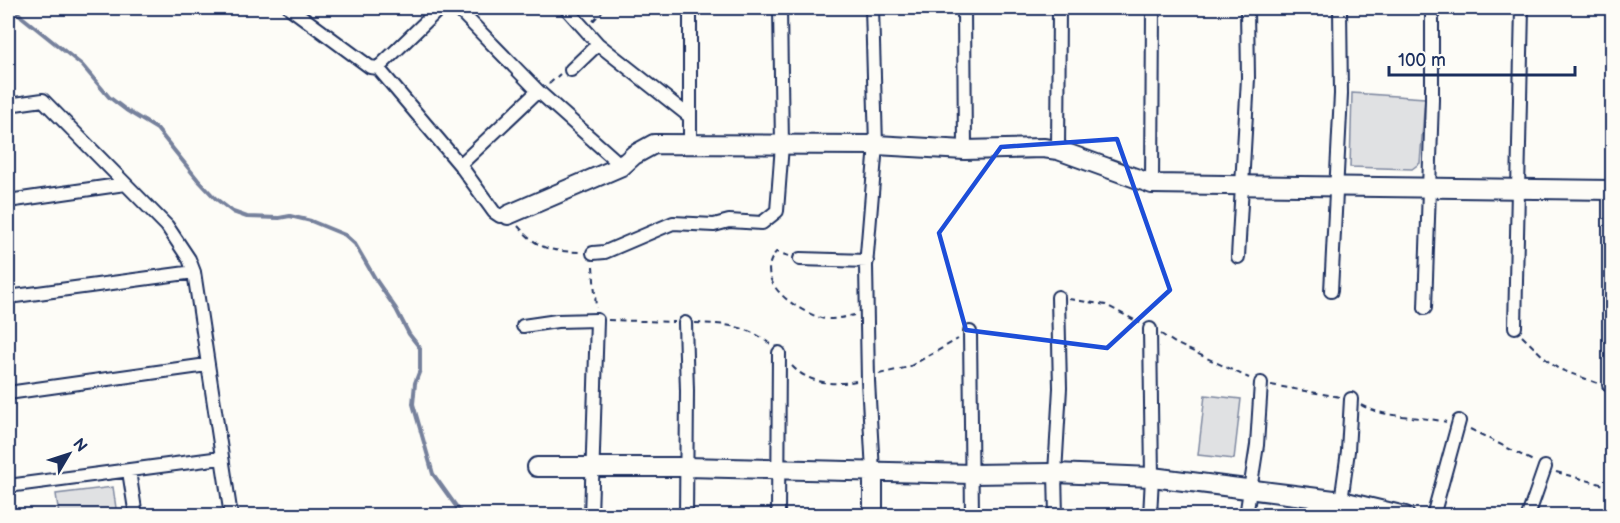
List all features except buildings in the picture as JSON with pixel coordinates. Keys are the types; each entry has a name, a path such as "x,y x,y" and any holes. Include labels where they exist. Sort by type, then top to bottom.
{"street":[{"path":"293,8 370,67 378,68 460,165 494,212 500,216 508,215 622,166 634,155 654,144 876,145 966,150 1043,148 1058,150 1152,184 1243,183 1517,189 1611,187 1609,385"},
{"path":"378,68 440,8"},
{"path":"457,8 538,91 622,166"},
{"path":"566,8 598,44 689,116"},
{"path":"690,8 690,145"},
{"path":"593,253 605,252 673,224 714,225 729,221 762,223 777,211 782,145 780,8"},
{"path":"872,8 876,145 867,261 868,381 873,516"},
{"path":"964,8 966,150"},
{"path":"1058,150 1059,8"},
{"path":"1152,184 1153,8"},
{"path":"1238,257 1248,78 1247,8"},
{"path":"1331,291 1341,94 1340,8"},
{"path":"1425,308 1432,100 1432,8"},
{"path":"1515,327 1522,8"},
{"path":"571,70 598,44"},
{"path":"460,165 538,91"},
{"path":"8,105 44,100 167,226 189,259 194,272 231,516"},
{"path":"8,201 125,184"},
{"path":"800,259 867,261"},
{"path":"8,297 194,272"},
{"path":"1056,516 1055,473 1060,388 1058,297"},
{"path":"523,326 557,321 597,320 591,516"},
{"path":"685,323 686,516"},
{"path":"1150,329 1152,477 1150,516"},
{"path":"970,332 972,516"},
{"path":"778,516 779,353"},
{"path":"8,393 207,365"},
{"path":"1246,516 1257,445 1261,383"},
{"path":"1340,508 1348,451 1351,399"},
{"path":"1433,516 1459,421"},
{"path":"8,486 221,458"},
{"path":"537,467 686,467 972,474 1055,473 1152,477 1251,489 1340,508 1405,516"},
{"path":"1528,516 1545,467"},
{"path":"129,471 136,516"}],"path":[{"path":"585,29 605,8"},
{"path":"538,91 564,71 571,70"},
{"path":"508,215 531,239 552,251 593,253 597,320"},
{"path":"776,252 770,263 770,279 775,291 795,305 822,319 868,313"},
{"path":"1058,297 1106,305 1206,359 1261,383 1351,399 1367,409 1388,414 1448,422 1459,421 1558,473 1612,487"},
{"path":"1515,327 1530,344 1559,369 1609,385"}],"highlighted area":[{"path":"1117,139 1170,290 1107,348 966,330 939,233 1001,147"}],"shaded area":[{"path":"1352,93 1425,98 1420,163 1412,169 1350,167"},
{"path":"1205,395 1241,399 1234,459 1198,455"},
{"path":"113,487 117,515 59,515 56,494"}],"waterway":[{"path":"14,8 82,65 109,97 157,129 198,180 215,198 233,212 247,217 290,216 311,221 345,235 355,244 409,334 420,348 420,370 415,383 413,404 433,474 463,516"}]}
